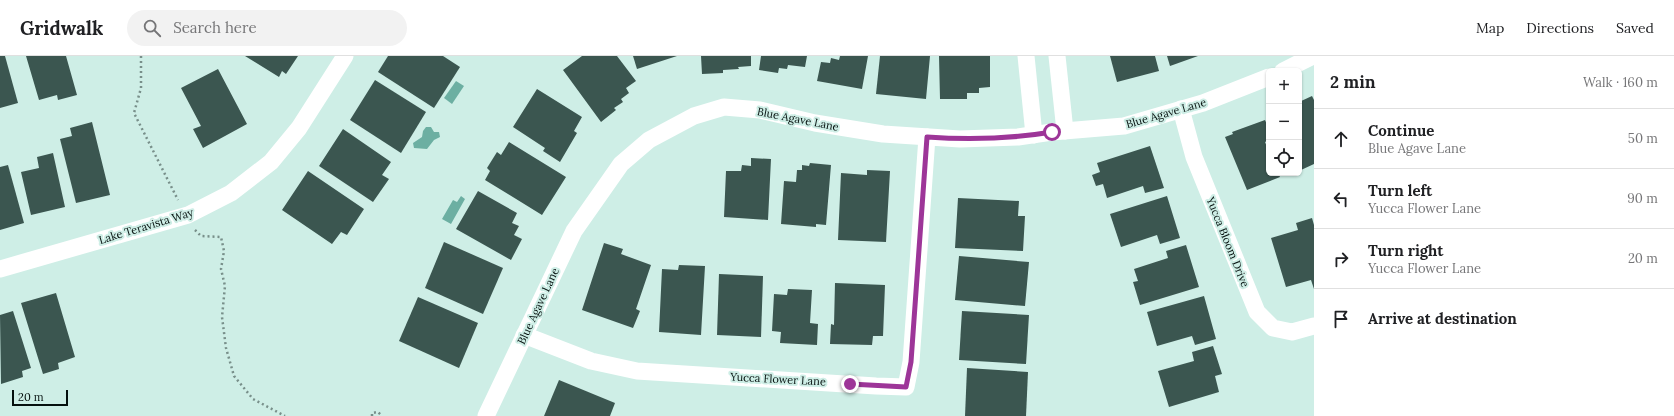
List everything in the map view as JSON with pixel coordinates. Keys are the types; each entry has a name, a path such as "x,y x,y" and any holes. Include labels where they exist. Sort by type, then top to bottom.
{"street":[{"name":"Lake Teravista Way","path":"0,269 188,214 231,193 271,162 299,128 345,56"},
{"path":"1026,56 1034,135"},
{"path":"1057,56 1065,131"},
{"path":"1289,68 1313,56"},
{"name":"Blue Agave Lane","path":"486,416 574,231 621,164 649,140 694,116 724,107 760,110 814,123 883,134 960,139 1018,137 1124,126 1203,103 1266,78"},
{"name":"Yucca Bloom Drive","path":"1181,109 1194,157 1257,312 1273,328 1292,332 1314,326"},
{"name":"Yucca Flower Lane","path":"524,335 591,361 637,371 906,387 911,362 927,137"}],"path":[{"path":"141,56 141,88 134,113 171,182 178,200"},
{"path":"194,229 201,236 221,237 224,251 221,270 225,286 222,317 226,348 234,376 253,399 285,416"},
{"path":"372,416 372,414 378,412 382,416"}],"shaded area":[{"path":"456,81 464,86 452,104 444,98"},
{"path":"426,127 431,127 434,132 439,132 440,137 434,140 427,149 414,148 413,143 422,137 423,131"},
{"path":"461,196 465,199 451,224 442,219 453,200 457,202"}],"building":[{"path":"0,56 5,56 18,103 0,108"},
{"path":"26,56 66,56 77,95 58,100 57,95 39,100"},
{"path":"245,56 298,56 286,74 282,71 279,77"},
{"path":"388,56 443,56 460,67 434,108 378,72"},
{"path":"582,56 617,56 636,81 626,88 629,93 621,99 623,102 614,108 616,110 601,122 563,70"},
{"path":"633,56 677,56 637,69"},
{"path":"701,56 751,56 751,66 738,67 739,69 723,70 723,73 702,74"},
{"path":"761,56 807,56 805,67 788,65 787,69 779,68 778,73 759,70"},
{"path":"840,56 868,56 862,89 817,81 821,62 830,63 831,58 839,60"},
{"path":"880,56 930,56 926,99 876,94"},
{"path":"939,56 990,56 990,87 979,88 979,93 967,93 967,99 940,99"},
{"path":"1110,56 1155,56 1159,71 1117,82"},
{"path":"1167,56 1198,56 1170,66"},
{"path":"218,69 247,124 203,148 193,129 201,126 181,88"},
{"path":"375,80 426,112 401,153 350,120"},
{"path":"537,89 582,117 574,131 577,133 560,162 543,151 545,148 513,127"},
{"path":"1312,96 1314,100 1314,164 1302,170 1302,104 1302,101"},
{"path":"1265,120 1266,176 1280,177 1247,190 1225,137 1233,134 1232,132"},
{"path":"92,122 110,195 76,203 60,139 72,136 70,128"},
{"path":"343,129 391,162 382,175 389,179 373,202 319,166"},
{"path":"509,142 566,177 542,215 485,180 490,171 487,168 497,152 501,155"},
{"path":"1150,146 1164,188 1145,193 1143,186 1107,198 1103,184 1096,186 1092,175 1100,172 1097,163"},
{"path":"53,153 65,207 31,215 21,172 39,168 37,157"},
{"path":"751,158 771,159 768,220 724,217 726,171 741,171 742,165 751,166"},
{"path":"810,163 831,165 826,225 816,224 816,227 781,224 784,181 796,182 797,170 802,170 802,165 809,166"},
{"path":"8,165 24,223 0,230 0,167"},
{"path":"867,170 890,171 886,242 838,240 841,173 867,175"},
{"path":"308,171 364,209 347,235 341,232 332,244 282,210"},
{"path":"478,191 517,213 512,223 519,226 514,235 522,239 511,260 456,229"},
{"path":"1167,196 1180,238 1160,244 1157,235 1121,247 1110,214"},
{"path":"958,198 1019,201 1018,216 1025,216 1023,251 955,248"},
{"path":"1312,218 1314,225 1314,289 1311,280 1286,287 1271,238 1298,230 1296,223"},
{"path":"444,242 503,268 483,314 425,288"},
{"path":"604,243 623,249 621,254 651,265 636,309 640,311 633,328 582,310"},
{"path":"1186,245 1199,287 1140,305 1133,282 1138,281 1134,269 1168,258 1166,251"},
{"path":"959,256 1029,262 1025,306 955,300"},
{"path":"679,265 705,266 701,335 659,332 662,269 678,270"},
{"path":"719,274 763,276 761,337 717,335"},
{"path":"835,283 885,285 883,336 873,336 872,345 830,344 831,324 834,325"},
{"path":"788,289 812,290 810,323 818,324 817,345 780,343 781,332 772,331 774,294 787,295"},
{"path":"56,293 75,357 58,363 59,369 43,374 21,303"},
{"path":"1204,296 1216,339 1195,345 1192,336 1157,346 1147,312"},
{"path":"418,297 478,323 459,368 399,341"},
{"path":"13,311 31,368 22,371 23,377 1,384 0,315"},
{"path":"962,311 1029,315 1026,364 959,360"},
{"path":"1213,346 1222,374 1215,376 1219,392 1169,407 1158,371 1194,361 1192,352"},
{"path":"967,368 1028,372 1026,416 965,416"},
{"path":"559,380 615,403 610,416 544,416"}],"route":[{"path":"850,384 906,387 911,362 927,137 960,139 1018,137 1052,132"}]}
